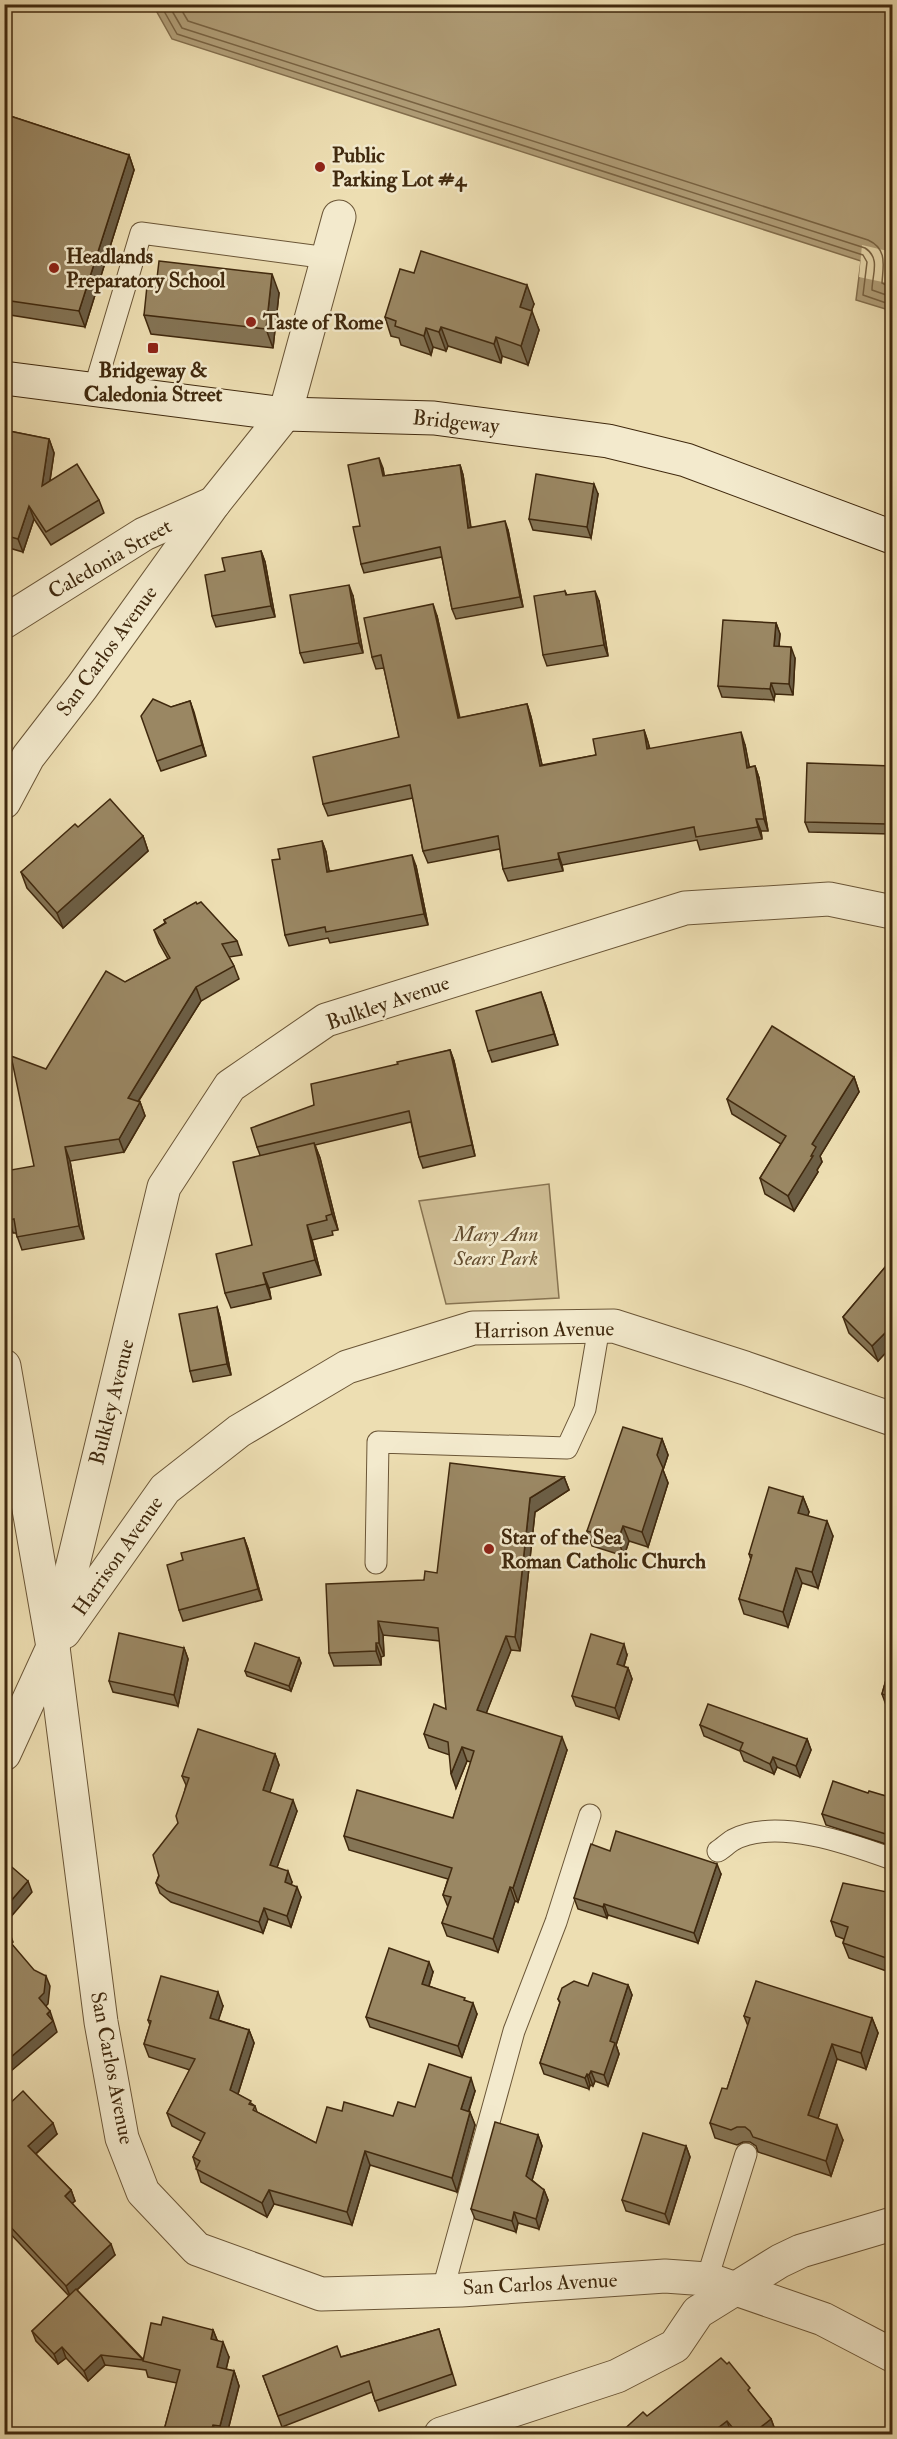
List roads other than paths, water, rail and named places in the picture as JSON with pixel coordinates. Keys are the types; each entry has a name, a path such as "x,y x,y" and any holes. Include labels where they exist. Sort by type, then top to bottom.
{"street":[{"path":"285,414 339,217"},
{"name":"Bridgeway","path":"4,378 285,414 434,418 608,441 686,460 892,537"},
{"name":"Caledonia Street","path":"4,622 144,534 214,503 285,414"},
{"name":"San Carlos Avenue","path":"4,802 28,757 82,687 214,503"},
{"name":"Bulkley Avenue","path":"53,1647 165,1187 230,1086 326,1020 685,908 829,898 892,912"},
{"name":"Harrison Avenue","path":"53,1647 165,1489 238,1431 347,1367 473,1328 614,1326 892,1419"},
{"name":"San Carlos Avenue","path":"4,1366 53,1647 101,2022 122,2138 143,2192 197,2249 321,2294 461,2290 665,2276 722,2284 823,2319 892,2355"},
{"path":"4,1754 53,1647"},
{"path":"441,2434 617,2376 675,2346 698,2312 722,2284 801,2251 892,2224"}],"lane":[{"path":"94,390 141,233 328,258"},
{"path":"376,1563 378,1443 567,1448 585,1409 599,1327"},
{"path":"443,2289 514,2031 556,1922 590,1815"},
{"path":"718,1851 734,1839 758,1833 802,1833 820,1836 892,1859"},
{"path":"722,2284 746,2154"}],"water":[{"path":"147,5 892,5 892,311 856,300 861,261 172,39 154,7"}],"place":[{"name":"Public Parking Lot #4","path":"320,167"},
{"name":"Headlands Preparatory School","path":"54,268"},
{"name":"Taste of Rome","path":"251,322"},
{"name":"Bridgeway & Caledonia Street","path":"153,348"},
{"name":"Star of the Sea Roman Catholic Church","path":"489,1549"}],"park label":[{"name":"Mary Ann Sears Park","path":"496,1246"}]}
